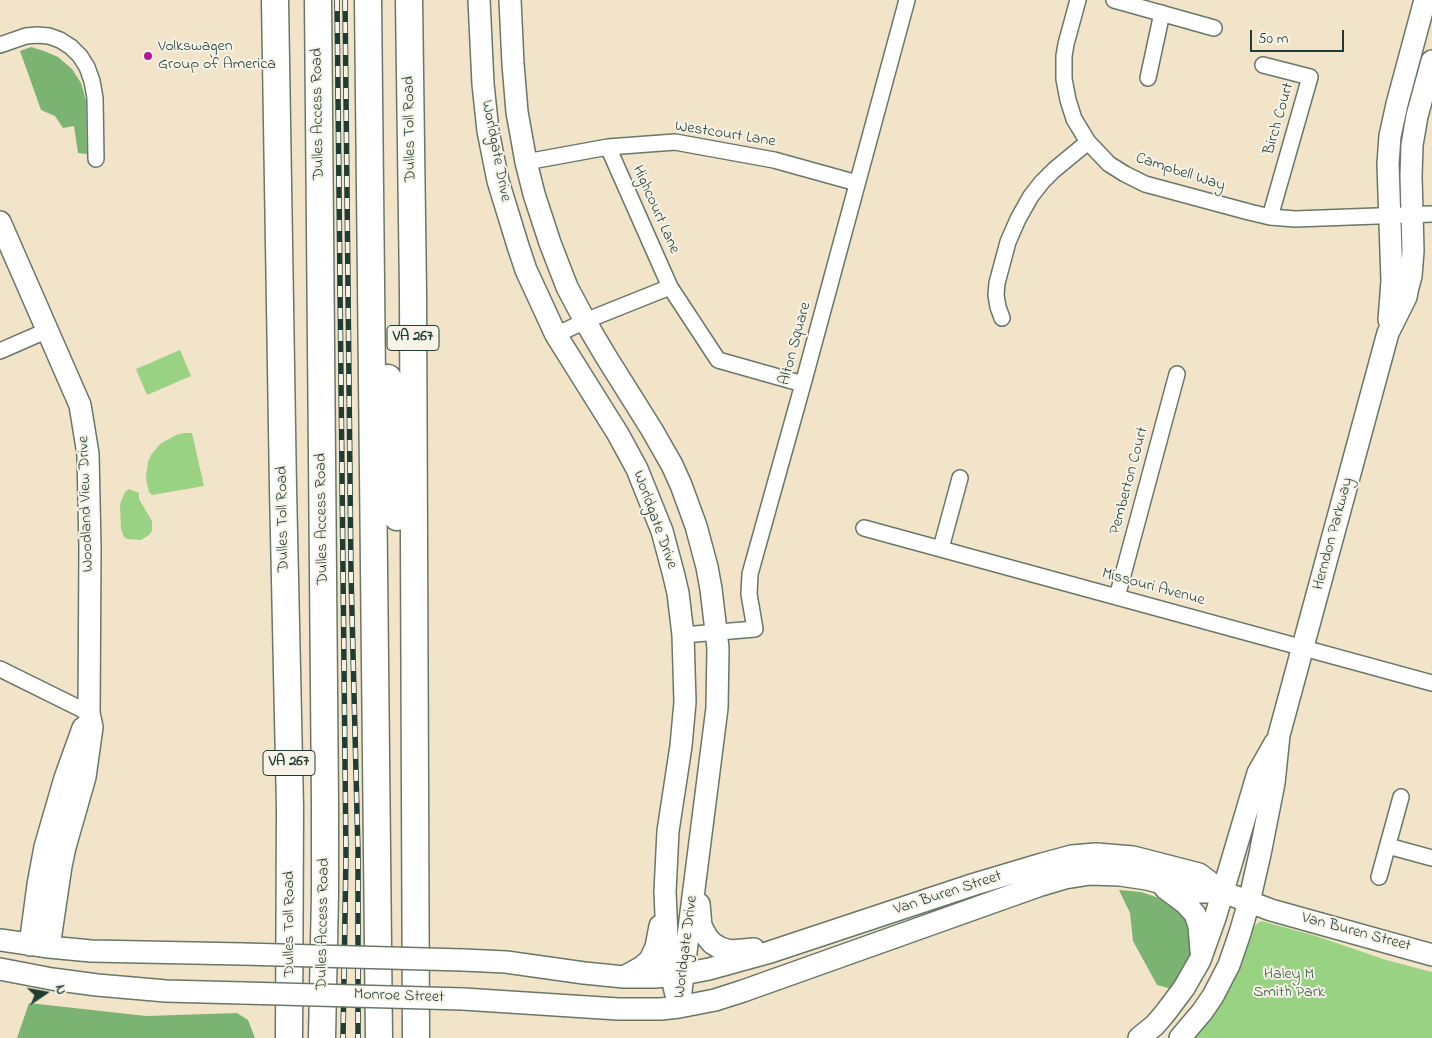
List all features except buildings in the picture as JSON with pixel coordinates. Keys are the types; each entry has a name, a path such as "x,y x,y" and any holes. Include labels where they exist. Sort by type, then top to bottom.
{"highway":[{"name":"Dulles Toll Road","path":"275,0 290,808 289,1038"},
{"name":"Dulles Access Road","path":"318,0 325,792 322,1038"},
{"path":"368,0 379,1038"},
{"name":"Dulles Toll Road","path":"409,0 413,292 416,1038"},
{"path":"370,165 380,243 397,519 414,676"}],"main road":[{"name":"Worldgate Drive","path":"479,0 482,84 488,132 498,181 526,270 556,335 634,463 662,531 679,600 685,681 684,724 668,831 665,892 668,960 677,975"},
{"name":"Worldgate Drive","path":"510,0 517,112 534,194 550,243 567,287 585,321 605,356 658,438 681,485 702,546 711,589 717,632 717,708 696,870 677,975 679,1007"},
{"name":"Herndon Parkway","path":"1180,1038 1202,1012 1221,982 1235,949 1249,902 1274,783 1279,735 1388,333 1392,281 1388,164 1391,128 1426,0"},
{"name":"Herndon Parkway","path":"1388,333 1406,297 1411,276 1413,251 1422,214 1411,176 1412,145 1417,116 1432,61"},
{"name":"Woodland View Drive","path":"0,222 80,405 88,454 90,548 89,713 92,727 81,793 65,846 40,946"},
{"name":"Herndon Parkway","path":"1139,1038 1155,1025 1176,1000 1201,957 1211,932 1258,773 1279,735"},
{"name":"Van Buren Street","path":"677,975 736,962 975,884 1085,854 1120,855 1200,874 1223,892 1277,912 1432,954"},
{"path":"696,870 702,926 712,943 720,948 731,951 794,944"},
{"name":"Van Buren Street","path":"679,1007 715,1000 749,989 1051,881 1078,875 1120,875 1195,892 1223,892"},
{"path":"1157,882 1185,903 1194,914 1200,932 1201,957"},
{"path":"624,977 642,967 650,960 654,953 658,940 665,892"},
{"path":"0,940 106,952 463,960 506,962 624,977 677,975"},
{"name":"Monroe Street","path":"0,969 97,985 166,991 463,999 618,1009 679,1007"}],"street":[{"name":"Alton Square","path":"683,636 755,629 749,594 750,574 907,0"},
{"name":"Campbell Way","path":"1078,0 1066,44 1063,67 1068,100 1074,119 1088,142 1109,164 1125,174 1145,184 1270,217 1295,219 1422,214"},
{"path":"1114,0 1214,28"},
{"path":"1148,78 1162,13"},
{"path":"0,45 26,36 49,36 67,44 80,56 88,67 95,98 96,159"},
{"name":"Birch Court","path":"1263,65 1310,77 1270,217"},
{"name":"Westcourt Lane","path":"526,162 608,147 675,142 774,160 857,183"},
{"path":"1002,318 996,295 997,283 1008,242 1018,219 1042,182 1088,142"},
{"name":"Highcourt Lane","path":"608,147 670,287 718,360 803,384"},
{"path":"556,335 585,321 670,287"},
{"path":"0,351 48,330"},
{"name":"Pemberton Court","path":"1117,597 1177,374"},
{"path":"941,548 960,478"},
{"name":"Missouri Avenue","path":"864,528 1432,683"},
{"path":"0,669 89,713"},
{"path":"1379,877 1401,796"},
{"path":"1388,846 1432,858"}],"green space":[{"path":"31,47 58,57 72,69 81,83 86,101 87,154 78,153 74,126 63,128 55,116 41,110 20,51"},
{"path":"180,350 191,376 147,395 136,369"},
{"path":"192,433 204,486 152,495 149,492 146,477 151,455 160,444 176,435"},
{"path":"129,489 139,493 139,499 152,521 152,531 141,540 127,539 124,537 121,529 120,504 125,492"},
{"path":"1119,890 1141,892 1194,908 1195,942 1187,963 1172,989 1157,985 1133,941 1130,913"},
{"name":"Haley M Smith Park","path":"1261,921 1316,936 1386,960 1432,972 1432,1038 1192,1038 1249,930"},
{"path":"29,1003 146,1016 237,1013 248,1020 255,1038 17,1038"}],"railway":[{"path":"337,0 346,855 343,1038"},
{"path":"345,0 351,574 358,852 358,1038"}],"place":[{"name":"Volkswagen Group of America","path":"148,56"}]}
